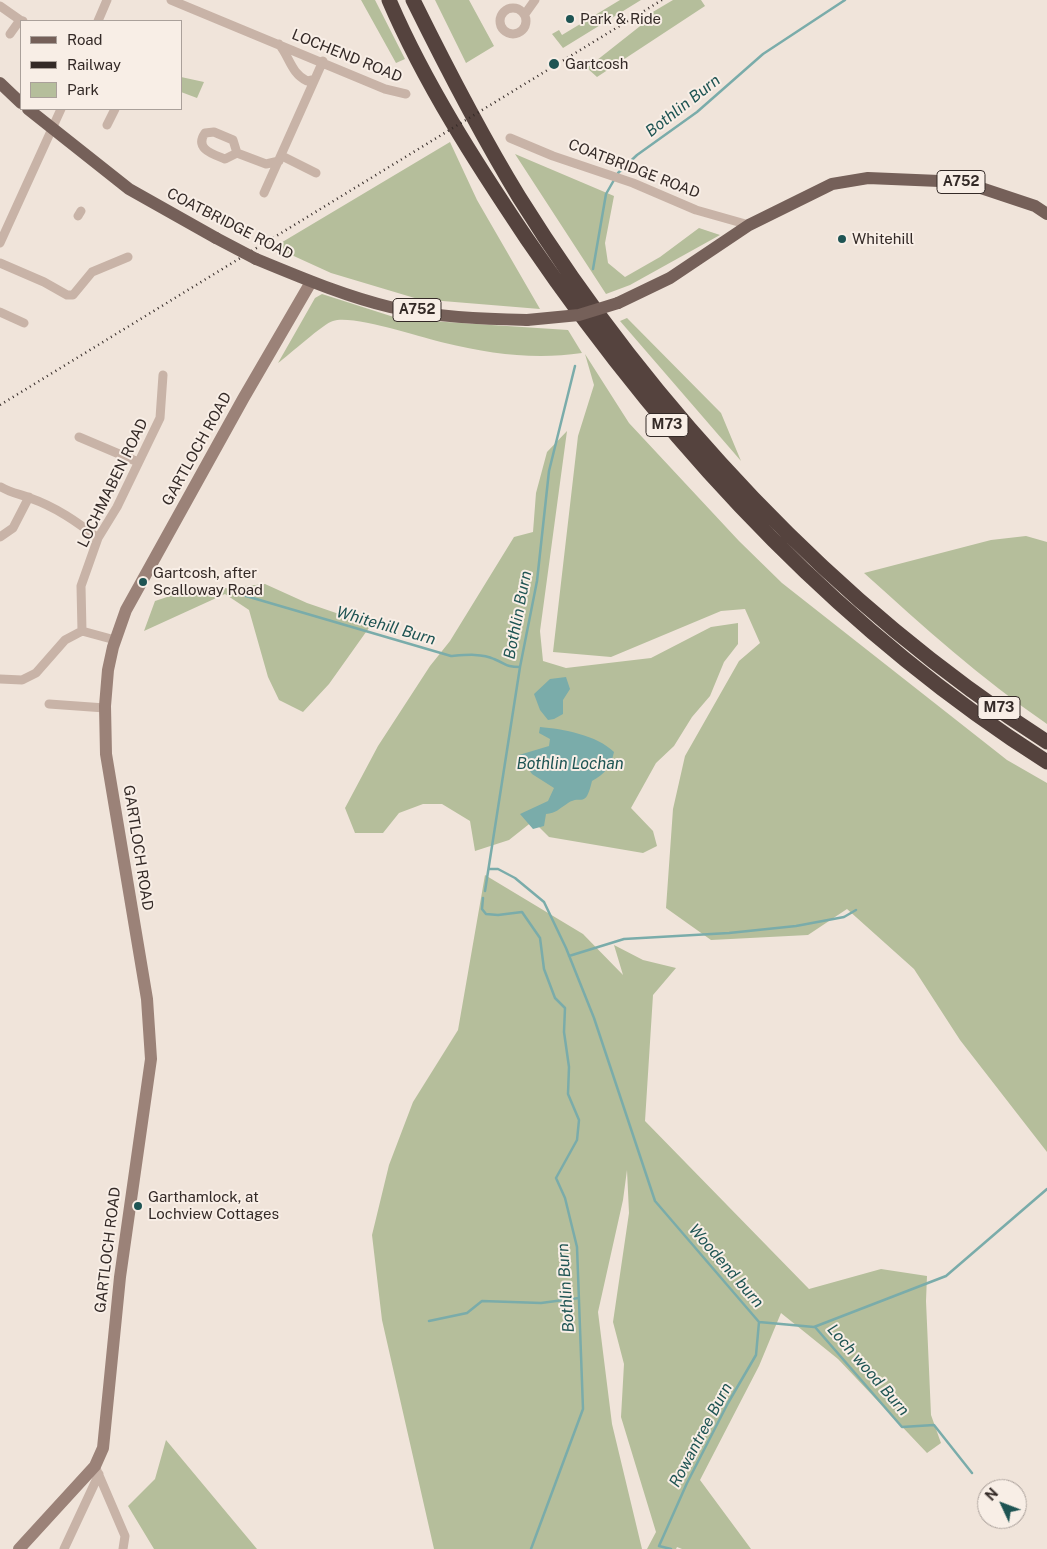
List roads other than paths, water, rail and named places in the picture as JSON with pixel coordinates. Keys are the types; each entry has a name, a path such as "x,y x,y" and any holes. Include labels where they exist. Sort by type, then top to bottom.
{"highway":[{"name":"M73","path":"389,0 444,109 506,207 605,350 650,406 727,493 829,593 940,686 1047,762"},
{"name":"M73","path":"413,0 463,99 519,196 566,267 619,341 663,396 739,482 840,582 951,674 1047,742"}],"main road":[{"path":"0,83 20,102"},
{"name":"A752","path":"29,110 52,128"},
{"name":"COATBRIDGE ROAD","path":"52,128 129,188 256,259 311,282 390,307 482,319 527,320 579,315 618,303 670,278 749,226 832,184 868,178 963,182 1035,206 1047,214"},
{"name":"GARTLOCH ROAD","path":"19,1549 97,1470 103,1448 120,1277 151,1058 147,999 106,754 105,708 108,670 115,640 126,610 243,399 311,282"}],"street":[{"path":"98,20 107,0"},
{"name":"LOCHEND ROAD","path":"171,0 323,61 385,89 406,94"},
{"path":"525,14 535,0"},
{"path":"0,6 21,20"},
{"path":"10,34 20,23"},
{"name":"LOCHEND ROAD","path":"278,44 286,54 297,76 307,82 315,79"},
{"path":"264,193 323,61"},
{"path":"0,243 61,110"},
{"path":"107,125 114,110"},
{"name":"COATBRIDGE ROAD","path":"510,138 553,156 632,183 696,210 749,226"},
{"path":"237,153 266,164 280,158 316,173"},
{"path":"0,263 44,282 67,295 73,295 92,272 110,261 128,257"},
{"path":"0,312 24,323"},
{"name":"LOCHMABEN ROAD","path":"82,631 81,586 98,538 117,507 160,418 163,376"},
{"path":"79,437 138,462"},
{"path":"1,487 13,494 29,497 72,518 98,538"},
{"path":"0,537 13,528 29,497"},
{"path":"0,679 22,680 36,673 65,640 82,631 115,640"},
{"path":"49,704 105,708"},
{"path":"64,1549 97,1470"},
{"path":"97,1470 125,1536 123,1549"}],"water":[{"path":"566,677 570,689 563,700 563,714 548,720 540,710 534,694 550,679"},
{"name":"Bothlin Lochan","path":"540,727 569,731 589,737 599,741 614,752 607,769 592,781 590,790 583,800 573,801 555,812 546,814 544,826 533,829 520,814 548,801 554,788 532,774 519,755 549,746 550,739 539,733"}],"waterway":[{"name":"Bothlin Burn","path":"593,269 606,194 618,173 637,155 697,112 763,54 845,0"},
{"name":"Bothlin Burn","path":"485,891 520,667 537,581 549,471 575,366"},
{"name":"Whitehill Burn","path":"246,596 451,656 484,656 509,666 520,667"},
{"name":"Woodend burn","path":"490,869 498,869 515,878 544,902 566,948 594,1018 655,1201 759,1322 814,1327 946,1276 1047,1189"},
{"name":"Bothlin Burn","path":"483,898 482,909 486,914 498,915 522,912 540,938 544,969 555,998 565,1008 564,1032 569,1067 568,1094 579,1120 577,1140 556,1178 565,1198 577,1247 583,1409 531,1549"},
{"path":"569,956 624,939 729,933 796,926 844,917 856,910"},
{"path":"429,1321 467,1313 482,1301 541,1303 579,1298"},
{"name":"Rowantree Burn","path":"671,1549 659,1546 687,1483 728,1403 756,1355 759,1322"},
{"name":"Loch wood Burn","path":"815,1327 902,1427 934,1425 972,1473"}],"railway":[{"path":"0,405 662,0"}],"place":[{"name":"Park & Ride","path":"570,19"},
{"name":"Gartcosh","path":"554,64"},
{"name":"Whitehill","path":"842,239"},
{"name":"Gartcosh, after Scalloway Road","path":"143,582"},
{"name":"Garthamlock, at Lochview Cottages","path":"138,1206"}]}
